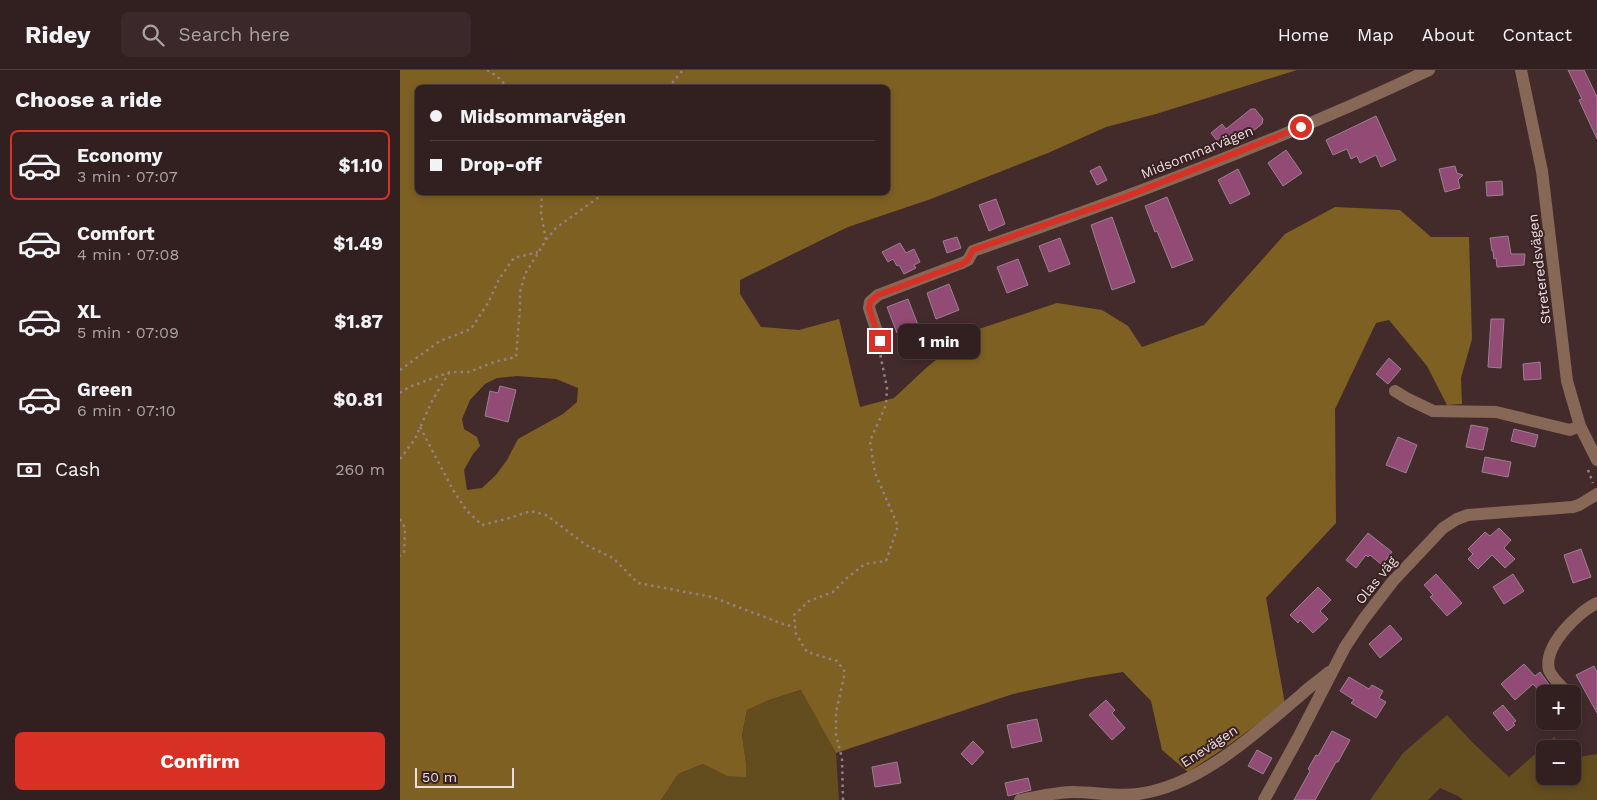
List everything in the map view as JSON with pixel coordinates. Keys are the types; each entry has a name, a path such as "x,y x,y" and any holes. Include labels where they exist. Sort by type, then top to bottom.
{"street":[{"name":"Midsommarvägen","path":"880,341 870,313 870,302 888,290 962,264 968,260 973,250 1117,200 1329,116 1428,70"},
{"name":"Streteredsvägen","path":"1521,70 1542,172 1567,381 1580,426 1597,460"},
{"path":"1395,391 1422,407 1433,411 1496,412 1570,430 1580,426"},
{"name":"Olas väg","path":"1264,800 1353,635 1393,581 1443,528 1457,519 1468,515 1573,507 1597,494"},
{"path":"1560,685 1553,678 1548,664 1552,652 1569,623 1597,602"},
{"name":"Enevägen","path":"1020,800 1072,792 1114,795 1138,794 1163,788 1184,780 1214,764 1271,721 1333,669"}],"path":[{"path":"487,70 497,76"},
{"path":"494,70 505,85"},
{"path":"670,85 683,70"},
{"path":"542,195 542,213 546,240"},
{"path":"400,393 409,387 450,372 469,372 494,362 516,357 520,292 525,274 546,240 556,228 602,195"},
{"path":"400,370 440,341 472,329 488,303 499,279 514,258 538,252"},
{"path":"843,800 842,758 836,735 836,712 845,672 837,661 807,652 796,634 794,615 809,601 833,592 865,564 886,561 898,526 875,473 870,441 886,405 887,388 880,358 880,341"},
{"path":"400,459 415,439 432,401 450,372"},
{"path":"420,427 467,511 482,525 506,520 531,511 546,515 586,545 613,558 638,583 686,591 712,598 795,627"},
{"path":"400,519 405,528 404,552 400,556"}],"shaded area":[{"path":"400,70 1297,70 1156,114 1106,127 1048,153 931,199 848,227 740,280 740,294 761,327 799,330 839,319 860,407 894,398 925,369 970,332 1057,303 1102,310 1128,326 1142,347 1204,325 1285,234 1335,207 1400,210 1431,237 1469,237 1472,339 1461,378 1462,404 1447,405 1427,366 1389,320 1376,323 1335,409 1336,523 1266,598 1285,704 1226,747 1188,772 1162,750 1151,701 1123,672 1013,694 836,753 801,690 769,700 747,710 742,735 746,777 727,776 703,764 678,774 661,800 400,800","holes":["517,376 556,379 578,388 577,402 563,414 518,439 507,460 496,475 482,488 467,490 464,470 480,446 477,437 464,429 462,419 470,400 485,384 497,378"]},
{"path":"802,690 836,753 839,800 661,800 678,774 703,764 727,776 746,763 742,735 747,710 769,700"},
{"path":"1447,715 1509,777 1536,753 1536,785 1581,785 1581,757 1597,754 1597,800 1463,800 1440,788 1428,800 1370,800 1403,753"}],"building":[{"path":"1568,70 1584,70 1597,97 1597,139 1579,100 1582,99"},
{"path":"1251,109 1255,109 1263,119 1262,124 1244,138 1243,136 1238,140 1235,136 1222,147 1211,133 1222,124 1226,129"},
{"path":"1376,116 1396,160 1381,167 1376,155 1360,163 1357,156 1351,159 1347,149 1333,155 1326,140"},
{"path":"1286,150 1302,173 1283,186 1268,163"},
{"path":"1100,166 1107,180 1097,185 1090,171"},
{"path":"1455,166 1457,173 1463,175 1458,180 1460,188 1445,192 1439,169"},
{"path":"1238,169 1250,194 1230,204 1218,180"},
{"path":"1502,181 1503,195 1487,196 1486,182"},
{"path":"1167,197 1193,260 1172,268 1145,206"},
{"path":"996,199 1005,224 989,231 979,205"},
{"path":"1112,217 1135,282 1112,290 1091,225"},
{"path":"1508,236 1511,254 1525,254 1524,265 1497,267 1490,238"},
{"path":"957,237 961,248 947,253 943,241"},
{"path":"1060,238 1070,264 1049,272 1039,246"},
{"path":"900,243 906,253 914,249 920,262 914,265 916,268 904,274 893,259 888,262 882,252"},
{"path":"1018,259 1028,285 1007,293 997,267"},
{"path":"949,284 959,310 936,319 927,293"},
{"path":"908,299 918,325 897,333 887,307"},
{"path":"1491,319 1504,319 1501,368 1488,367"},
{"path":"1389,358 1401,369 1388,384 1376,374"},
{"path":"1540,362 1541,379 1524,380 1523,364"},
{"path":"500,386 516,390 508,422 485,416 490,391 498,393"},
{"path":"1471,425 1488,428 1483,450 1466,447"},
{"path":"1514,429 1538,435 1535,447 1511,441"},
{"path":"1398,437 1417,445 1406,473 1386,465"},
{"path":"1485,457 1511,462 1508,477 1482,472"},
{"path":"1499,528 1511,540 1504,548 1515,559 1505,568 1492,555 1478,569 1468,559 1473,554 1468,549 1485,532 1490,536"},
{"path":"1368,533 1392,552 1382,565 1370,555 1368,557 1366,555 1356,568 1346,560"},
{"path":"1581,549 1591,577 1573,583 1564,555"},
{"path":"1436,574 1462,603 1447,616 1430,597 1433,595 1424,585"},
{"path":"1513,574 1524,591 1504,604 1493,587"},
{"path":"1318,587 1331,600 1320,611 1328,619 1313,633 1300,620 1298,623 1290,615"},
{"path":"1390,625 1402,639 1380,658 1369,644"},
{"path":"1524,664 1535,676 1540,672 1549,685 1536,685 1536,687 1533,684 1515,700 1501,684"},
{"path":"1594,666 1597,672 1597,713 1576,675"},
{"path":"1349,677 1369,689 1372,685 1383,691 1379,698 1386,702 1376,718 1351,703 1354,700 1340,691"},
{"path":"1106,700 1115,710 1112,713 1125,728 1112,740 1089,715"},
{"path":"1503,705 1516,721 1513,723 1515,725 1507,731 1493,713"},
{"path":"1037,719 1042,741 1012,748 1007,725"},
{"path":"1332,731 1350,740 1338,762 1336,762 1315,800 1294,800 1310,771 1308,769 1316,755 1318,756"},
{"path":"973,741 984,752 972,765 961,754"},
{"path":"1257,750 1272,758 1263,774 1248,766"},
{"path":"897,762 901,783 875,787 872,767"},
{"path":"1028,778 1031,790 1008,796 1005,783"}],"route":[{"path":"880,341 869,308 870,302 878,295 962,264 968,260 973,250 1125,197 1301,127"}]}
